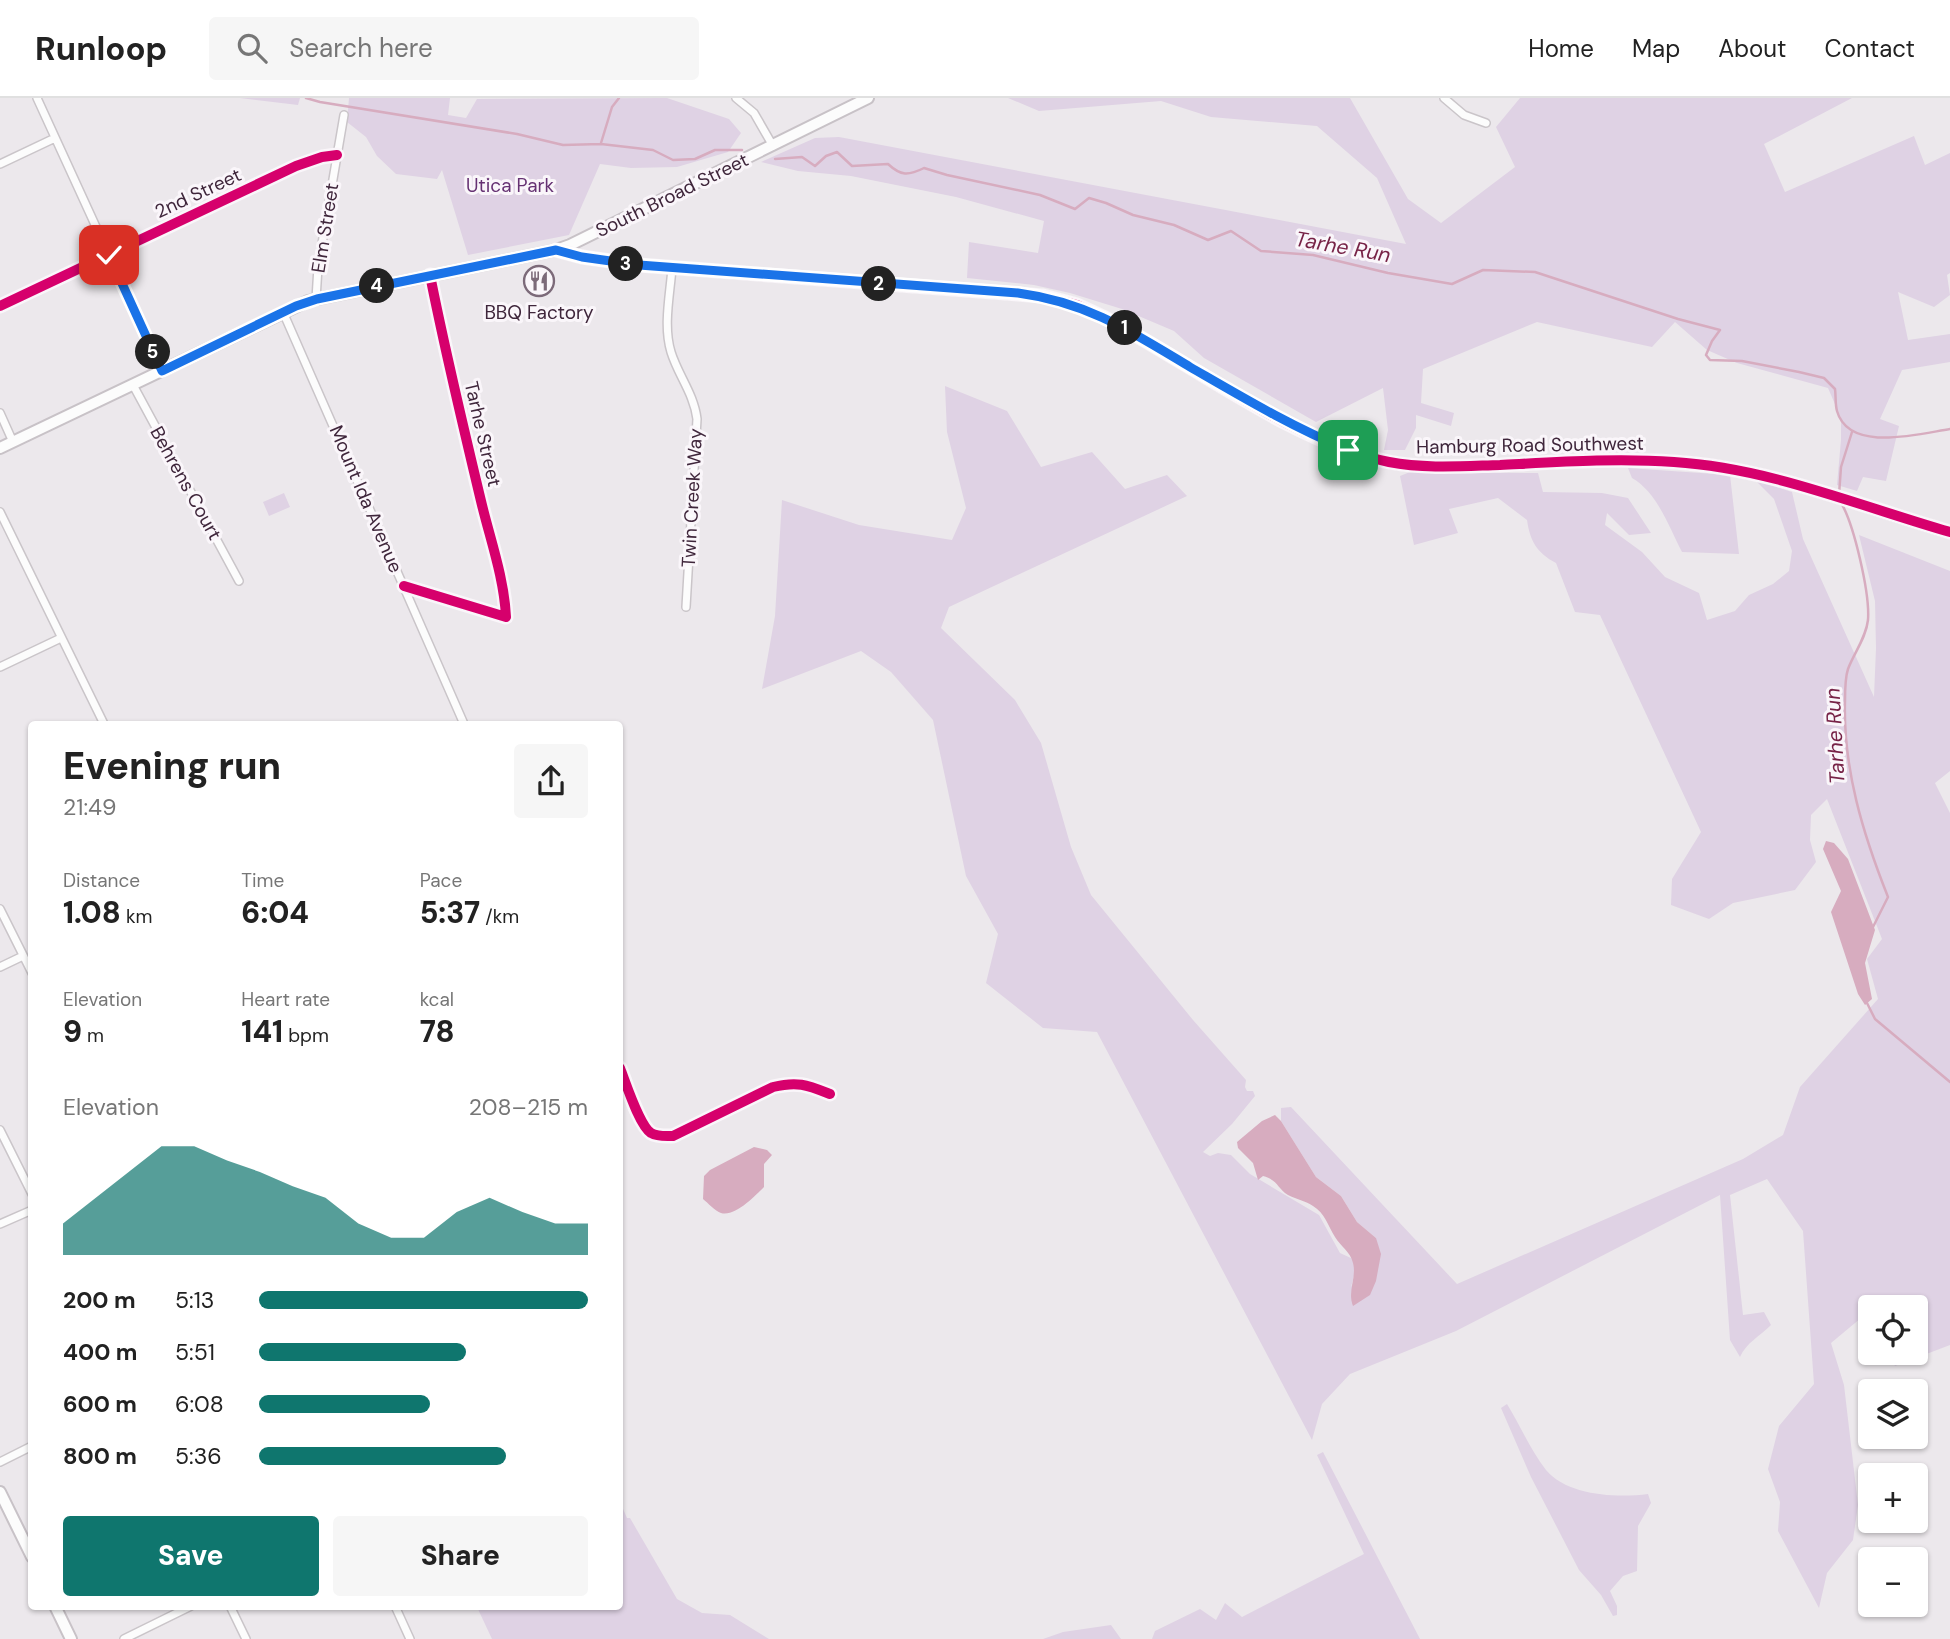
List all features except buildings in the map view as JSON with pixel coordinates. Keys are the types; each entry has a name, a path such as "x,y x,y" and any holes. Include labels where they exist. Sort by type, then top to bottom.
{"street":[{"path":"37,98 162,371"},
{"path":"736,98 754,113 773,146"},
{"name":"South Broad Street","path":"0,448 317,299 556,250 614,225 868,98"},
{"path":"1444,98 1464,115 1486,124"},
{"name":"Elm Street","path":"317,299 318,267 344,115"},
{"path":"0,164 55,138"},
{"name":"2nd Street","path":"0,306 296,166 337,155"},
{"name":"Hamburg Road Southwest","path":"556,250 601,260 672,268 1044,296 1077,305 1103,317 1257,406 1314,435 1348,450 1391,463 1460,467 1637,461 1713,466 1775,478 1950,532"},
{"name":"Twin Creek Way","path":"672,268 669,344 694,401 697,419 685,607"},
{"name":"Tarhe Street","path":"404,586 506,617 505,600 430,275"},
{"name":"Mount Ida Avenue","path":"283,313 463,721"},
{"name":"Behrens Court","path":"133,385 239,581"},
{"path":"0,413 13,442"},
{"path":"0,512 102,721"},
{"path":"0,667 61,638"},
{"path":"0,909 28,965"},
{"path":"0,967 23,956"},
{"path":"623,1075 643,1124 650,1133 661,1136 673,1136 773,1087 789,1083 804,1083 830,1094"},
{"path":"0,1130 28,1186"},
{"path":"0,1224 28,1212"},
{"path":"0,1462 28,1448"},
{"path":"0,1492 28,1549"},
{"path":"57,1610 71,1639"},
{"path":"124,1639 183,1610"},
{"path":"232,1610 246,1639"},
{"path":"397,1610 410,1639"}],"green space":[{"path":"240,98 300,98 298,105"},
{"name":"Utica Park","path":"349,98 450,98 448,115 466,118 477,99 667,98 729,119 741,133 728,152 677,167 631,168 600,164 569,235 468,255 442,170 437,179 396,174 377,156 366,137 347,122"},
{"path":"1008,98 1350,98 1408,199 1441,223 1515,167 1496,127 1520,98 1852,98 1764,144 1785,192 1914,136 1925,165 1950,153 1950,273 1947,275 1950,295 1934,307 1898,292 1908,340 1950,334 1950,362 1902,370 1880,419 1899,426 1886,481 1863,477 1857,491 1837,485 1841,418 1828,388 1737,363 1707,350 1675,322 1652,347 1537,322 1423,369 1421,403 1454,413 1451,426 1416,415 1416,428 1405,450 1384,450 1388,430 1383,388 1316,422 1204,358 1174,331 1122,309 1034,285 967,278 969,242 1038,253 1044,221 956,197 851,176 798,171 761,162 815,138 839,137 1406,244 1377,178 1317,126 1211,117 1161,101 1039,111"},
{"path":"945,386 1007,411 1041,467 1092,452 1125,489 1167,475 1187,496 949,607 941,628 1015,700 1041,743 1071,847 1091,895 1246,1080 1247,1091 1253,1091 1255,1096 1232,1124 1203,1152 1210,1156 1218,1153 1231,1155 1250,1174 1319,1215 1340,1253 1353,1259 1355,1273 1351,1287 1376,1238 1357,1222 1341,1196 1316,1177 1281,1121 1281,1108 1291,1107 1457,1284 1743,1159 1783,1135 1800,1087 1878,999 1867,959 1882,939 1827,799 1811,815 1810,840 1816,862 1795,890 1733,903 1709,919 1671,905 1672,879 1701,832 1600,615 1575,612 1556,563 1536,546 1527,520 1498,498 1449,509 1458,533 1414,545 1400,476 1410,472 1538,473 1543,492 1602,493 1628,498 1651,533 1629,535 1607,513 1605,525 1642,552 1665,577 1699,593 1707,620 1735,611 1749,595 1773,584 1789,571 1792,551 1774,499 1755,480 1792,492 1803,539 1874,697 1875,601 1859,535 1950,571 1950,771 1935,783 1950,813 1950,1345 1928,1353 1928,1295 1858,1295 1858,1320 1831,1343 1844,1385 1858,1505 1853,1540 1827,1573 1819,1608 1778,1531 1780,1502 1768,1469 1779,1426 1814,1384 1803,1231 1767,1179 1730,1195 1743,1315 1764,1312 1771,1325 1740,1357 1730,1340 1720,1195 1456,1331 1350,1374 1322,1404 1312,1440 1097,1032 1043,1028 986,983 998,934 966,876 933,720 891,672 861,651 762,689 775,616 782,500 859,525 952,540 966,508 947,432"},
{"path":"1628,468 1730,475 1739,554 1682,552 1655,501 1641,484 1632,478"},
{"path":"284,493 290,507 269,516 263,502"},
{"path":"1507,1404 1530,1446 1555,1479 1594,1493 1622,1496 1648,1494 1651,1503 1638,1526 1637,1571 1623,1576 1610,1591 1617,1606 1617,1615 1613,1616 1601,1595 1579,1570 1531,1477 1501,1408"},
{"path":"1323,1452 1420,1639 1152,1639 1155,1631 1200,1609 1216,1620 1225,1603 1242,1617 1364,1554 1317,1455"},
{"path":"623,1509 677,1599 702,1613 730,1615 769,1639 492,1639 478,1610 623,1610"},
{"path":"1111,1625 1121,1639 1043,1639 1063,1632"}],"shaded area":[{"path":"1826,841 1834,843 1848,859 1875,930 1865,963 1872,999 1865,1005 1858,994 1831,912 1841,891 1823,849"},
{"path":"1275,1115 1316,1177 1341,1196 1357,1222 1376,1238 1381,1254 1376,1281 1370,1295 1353,1306 1353,1263 1323,1216 1310,1204 1288,1195 1272,1180 1263,1176 1258,1180 1253,1163 1238,1148 1237,1142 1262,1121"},
{"path":"754,1147 767,1150 772,1155 764,1164 764,1187 738,1209 719,1212 703,1199 704,1176 710,1170"}],"waterway":[{"name":"Tarhe Run","path":"306,98 517,134 563,145 601,144 653,150 673,160 695,159 715,150 742,150"},
{"name":"Tarhe Run","path":"601,143 612,107 619,98"},
{"name":"Tarhe Run","path":"775,159 802,157 815,166 826,156 837,152 852,166 888,164 905,174 924,168 1040,195 1075,209 1089,198 1133,215 1174,225 1208,240 1231,231 1261,251 1313,255 1388,273 1452,284 1483,270 1535,272 1720,330 1706,355 1710,360 1742,361 1824,378 1835,389 1837,411 1844,424 1855,432 1886,438 1950,429"},
{"name":"Tarhe Run","path":"1839,495 1841,467 1852,432"},
{"name":"Tarhe Run","path":"1840,501 1856,541 1868,608 1865,633 1846,676 1845,726 1856,801 1888,897 1873,927"},
{"name":"Tarhe Run","path":"1867,1003 1875,1019 1950,1082"}],"cycle path":[{"path":"0,306 296,166 337,155"},
{"path":"556,250 582,257 639,265 1043,296 1077,305 1103,317 1243,399 1316,437 1353,452 1389,462 1444,466 1630,460 1710,466 1780,480 1950,532"},
{"path":"404,586 506,617 500,573 461,417 430,275"},
{"path":"623,1076 646,1129 659,1136 673,1136 773,1087 802,1085 830,1094"}],"place":[{"name":"BBQ Factory","path":"539,281"}],"route":[{"path":"109,255 162,371 296,306 317,299 556,250 582,257 639,265 1044,296 1080,306 1126,328 1257,406 1348,450"}]}
